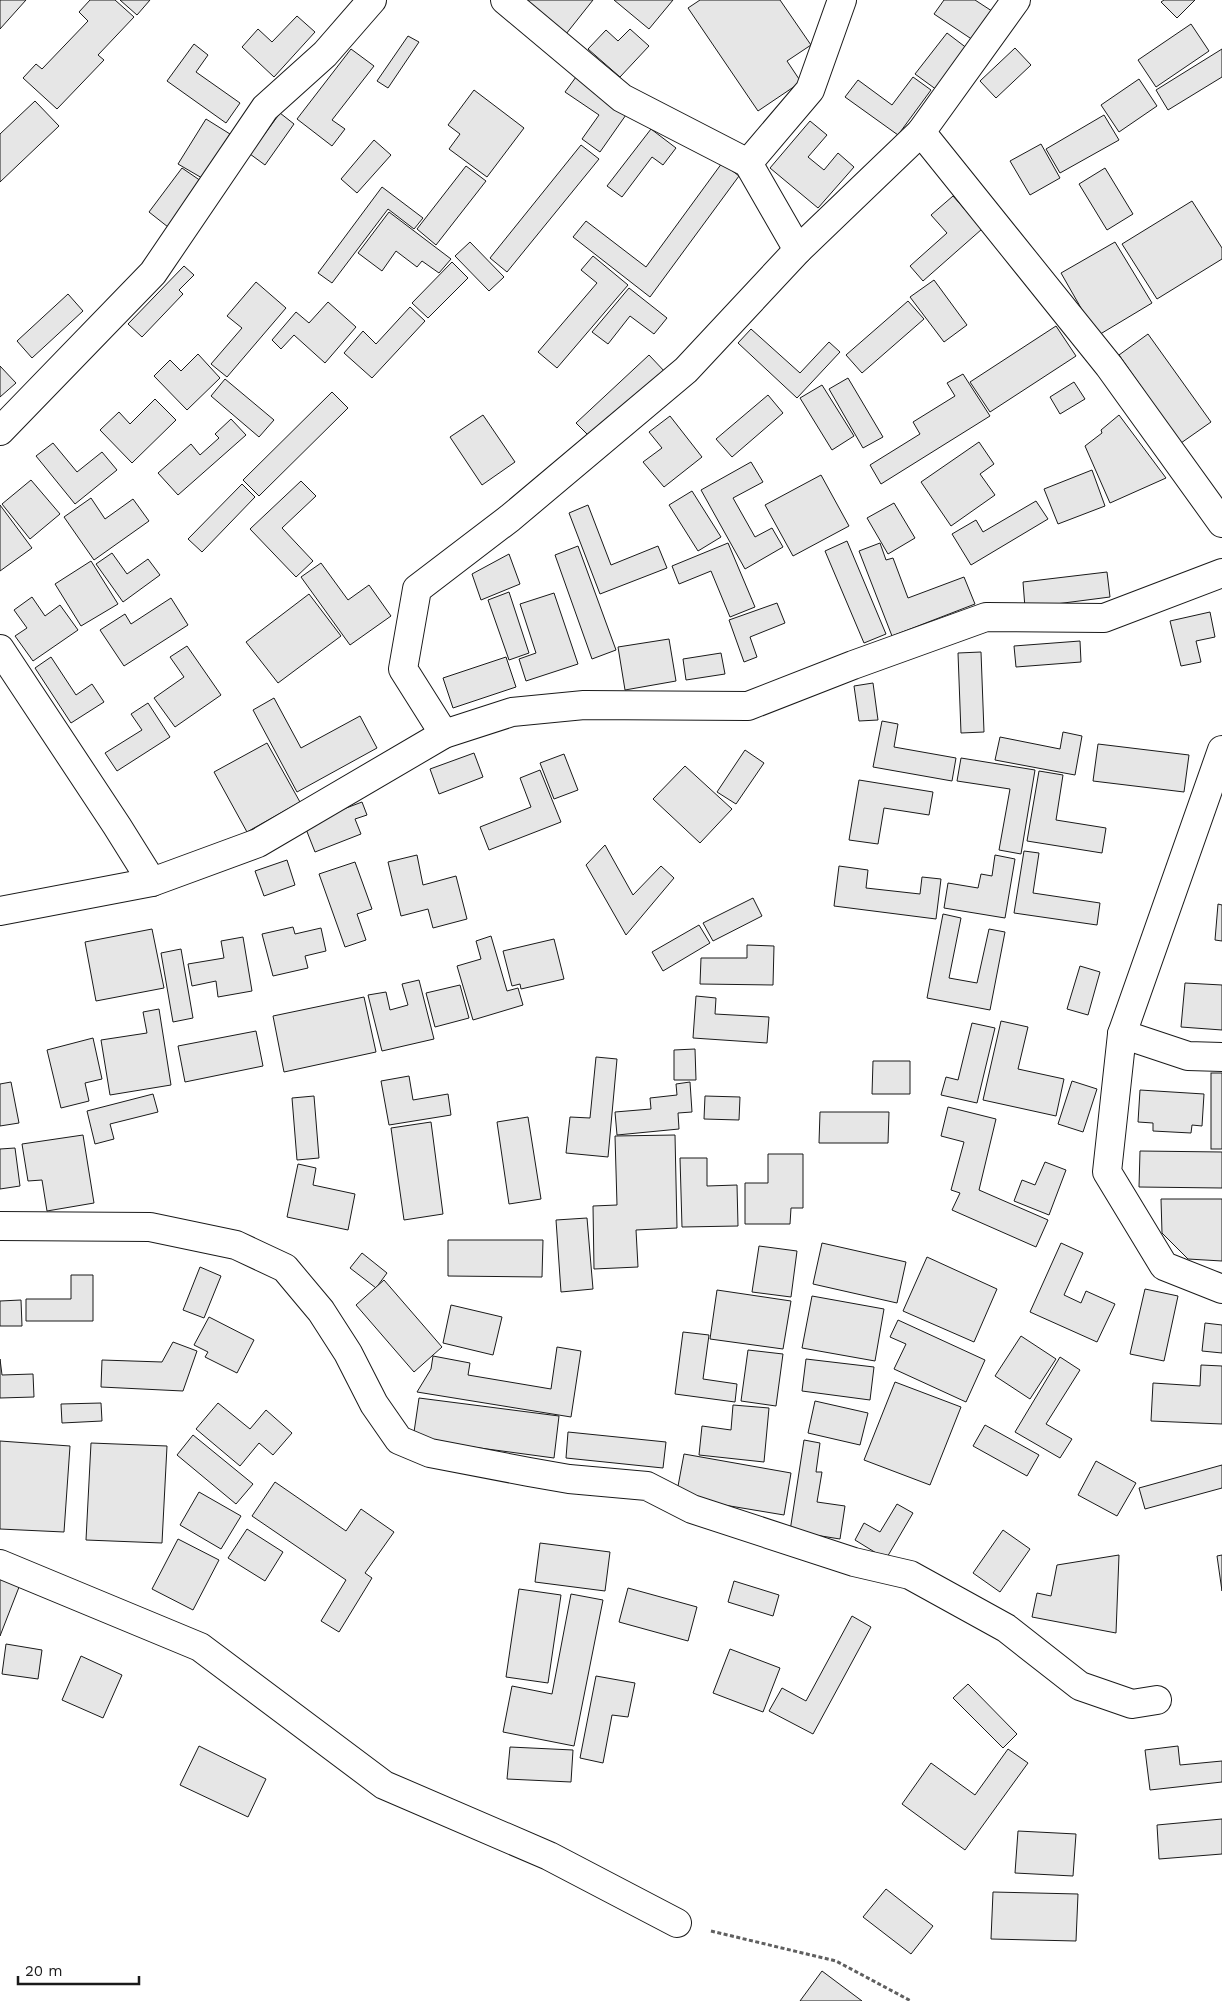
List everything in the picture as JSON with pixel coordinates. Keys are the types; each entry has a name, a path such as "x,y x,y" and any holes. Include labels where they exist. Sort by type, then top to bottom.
{"street":[{"path":"0,431 153,273 265,108 325,54 372,0"},
{"path":"505,0 622,98 748,163 798,250"},
{"path":"748,163 810,90 842,0"},
{"path":"444,734 403,669 417,589 510,518 686,370 798,250 921,132 1016,0"},
{"path":"921,132 1109,366 1222,522"},
{"path":"0,910 152,882 258,843 444,734 512,712 584,706 748,706 853,665 986,617 1104,618 1222,573"},
{"path":"0,649 152,882"},
{"path":"1222,750 1122,1034 1107,1172 1164,1266 1222,1289"},
{"path":"1122,1034 1188,1056 1222,1057"},
{"path":"0,1226 150,1227 236,1245 285,1268 321,1310 348,1353 374,1404 399,1440 430,1453 529,1472 569,1479 647,1486 692,1509 854,1562 910,1575 1006,1628 1080,1686 1132,1704 1157,1700"},
{"path":"0,1564 200,1647 384,1785 549,1856 677,1923"}],"path":[{"path":"677,1923 836,1962 911,2001"}],"building":[{"path":"0,0 26,0 0,29"},
{"path":"90,0 115,0 134,17 98,55 104,60 57,109 23,78 36,64 42,69 88,21 79,12"},
{"path":"120,0 150,0 137,15"},
{"path":"524,0 593,0 566,34"},
{"path":"614,0 673,0 649,29"},
{"path":"700,0 780,0 811,45 787,61 801,82 758,111 688,8"},
{"path":"944,0 975,0 998,15 979,44 934,14"},
{"path":"1164,0 1195,0 1177,18 1161,2"},
{"path":"297,16 315,32 274,77 242,47 258,29 272,42"},
{"path":"1191,24 1209,51 1156,87 1138,60"},
{"path":"630,29 649,46 620,77 588,49 606,30 618,41"},
{"path":"947,33 968,49 937,90 915,74"},
{"path":"408,36 419,42 388,88 377,81"},
{"path":"194,44 208,55 196,72 240,103 226,123 167,81"},
{"path":"1015,48 1031,65 996,98 980,81"},
{"path":"351,49 374,66 332,120 345,129 332,146 297,119"},
{"path":"1222,49 1222,77 1168,110 1156,90"},
{"path":"576,77 628,112 600,152 582,139 599,115 565,92"},
{"path":"913,77 931,90 898,135 845,97 858,80 892,105"},
{"path":"1139,79 1157,106 1119,132 1101,105"},
{"path":"474,90 524,128 487,177 449,149 460,134 448,125"},
{"path":"35,101 59,126 0,182 0,134"},
{"path":"280,113 294,124 265,165 250,154"},
{"path":"1104,115 1119,140 1060,173 1046,149"},
{"path":"206,119 230,134 202,178 178,164"},
{"path":"810,121 827,135 808,157 824,170 838,153 854,167 818,208 770,168"},
{"path":"651,129 676,148 663,165 652,157 622,197 607,186"},
{"path":"374,140 391,155 357,193 341,179"},
{"path":"1041,144 1060,178 1030,195 1010,161"},
{"path":"581,145 599,159 507,272 490,258"},
{"path":"722,163 739,176 650,297 573,237 586,221 646,267"},
{"path":"466,166 486,181 436,245 417,229"},
{"path":"182,168 201,181 168,227 149,212"},
{"path":"1105,168 1133,214 1107,230 1079,184"},
{"path":"382,187 423,218 414,229 388,209 332,283 318,273"},
{"path":"953,196 982,229 923,281 910,266 947,233 931,215"},
{"path":"1192,201 1222,248 1222,259 1157,299 1122,244"},
{"path":"389,212 451,259 439,273 422,261 417,267 396,251 382,271 358,253"},
{"path":"470,242 504,277 489,291 455,256"},
{"path":"1115,242 1152,303 1097,336 1061,273"},
{"path":"593,256 628,285 557,368 538,352 597,283 581,270"},
{"path":"452,262 468,278 428,318 412,303"},
{"path":"184,266 194,275 179,290 183,294 142,337 128,324"},
{"path":"934,280 967,325 944,342 910,297"},
{"path":"256,282 286,308 227,377 211,364 242,328 227,316"},
{"path":"629,288 667,318 654,334 630,316 608,344 592,332"},
{"path":"68,294 83,311 32,358 17,341"},
{"path":"908,301 924,319 862,373 846,355"},
{"path":"328,302 356,327 325,363 294,335 281,349 272,340 296,312 309,323"},
{"path":"410,307 425,321 372,378 344,353 363,331 376,344"},
{"path":"1056,326 1076,356 990,412 970,382"},
{"path":"751,329 800,373 829,342 840,352 797,398 738,343"},
{"path":"1148,334 1211,422 1181,443 1119,355"},
{"path":"198,354 220,378 187,410 154,376 170,360 181,371"},
{"path":"649,355 666,373 593,440 576,423"},
{"path":"0,366 16,383 0,397"},
{"path":"963,374 990,416 881,484 870,465 920,434 913,422 955,396 947,383"},
{"path":"848,378 883,437 863,448 829,389"},
{"path":"225,379 274,420 259,437 211,396"},
{"path":"1074,382 1085,399 1060,414 1050,397"},
{"path":"822,385 854,436 832,450 800,398"},
{"path":"332,392 348,408 259,496 243,480"},
{"path":"768,395 783,413 732,457 716,439"},
{"path":"155,399 176,420 132,463 100,430 119,412 130,424"},
{"path":"483,415 515,462 482,485 450,437"},
{"path":"1119,415 1166,478 1110,503 1085,446 1102,433 1101,430"},
{"path":"670,416 702,457 664,487 643,462 662,448 649,432"},
{"path":"231,419 246,435 178,495 158,473 191,444 200,455 219,438 215,434"},
{"path":"979,442 994,464 980,474 995,495 951,526 921,482"},
{"path":"53,443 77,472 102,452 117,470 75,504 36,456"},
{"path":"751,462 763,482 733,498 755,537 772,528 783,547 745,569 701,490"},
{"path":"1092,470 1105,506 1058,524 1044,489"},
{"path":"821,475 849,526 793,556 765,505"},
{"path":"31,480 60,514 30,539 2,504"},
{"path":"301,481 316,496 282,528 313,561 296,577 250,529"},
{"path":"242,484 255,497 202,552 188,539"},
{"path":"692,491 721,537 698,551 669,505"},
{"path":"91,498 105,519 133,499 149,521 94,560 64,517"},
{"path":"1036,501 1048,519 971,565 952,534 976,520 983,532"},
{"path":"894,503 915,538 888,554 867,518"},
{"path":"0,505 32,548 0,571"},
{"path":"588,505 611,565 658,546 667,568 600,594 569,513"},
{"path":"847,541 886,634 864,643 825,551"},
{"path":"728,543 755,607 730,617 711,571 679,584 672,566"},
{"path":"880,543 886,560 893,558 908,598 964,577 975,604 892,636 859,551"},
{"path":"578,546 616,650 592,659 555,555"},
{"path":"112,553 127,574 148,559 160,575 123,602 96,564"},
{"path":"509,554 520,584 481,600 472,574"},
{"path":"91,561 118,604 81,626 55,584"},
{"path":"321,563 348,600 369,585 391,616 350,645 301,577"},
{"path":"1107,572 1110,597 1025,608 1023,582"},
{"path":"509,592 529,653 509,660 488,600"},
{"path":"554,593 578,664 526,681 519,659 536,653 520,604"},
{"path":"309,594 341,636 278,683 246,642"},
{"path":"32,597 45,616 60,605 78,630 33,661 15,636 27,628 14,610"},
{"path":"171,598 188,625 124,666 100,630 125,614 131,624"},
{"path":"777,603 785,623 750,637 757,657 744,662 729,620"},
{"path":"1210,612 1215,637 1196,641 1201,662 1181,666 1170,621"},
{"path":"669,639 676,681 625,690 618,647"},
{"path":"1080,641 1081,662 1016,667 1014,646"},
{"path":"187,646 221,695 175,727 154,698 184,677 170,657"},
{"path":"981,652 984,732 961,733 958,653"},
{"path":"721,653 725,674 686,680 683,659"},
{"path":"51,657 76,695 92,684 104,702 71,723 35,668"},
{"path":"506,657 516,687 453,708 443,678"},
{"path":"873,683 878,720 859,721 854,686"},
{"path":"274,698 301,748 360,716 377,748 297,792 253,710"},
{"path":"148,703 170,737 117,771 105,753 142,730 131,714"},
{"path":"882,721 898,724 894,747 956,758 952,781 873,767"},
{"path":"1063,732 1082,736 1075,775 995,760 1000,737 1060,749"},
{"path":"267,743 300,802 247,832 214,772"},
{"path":"1098,744 1189,755 1184,792 1093,781"},
{"path":"745,750 764,763 736,804 717,792"},
{"path":"474,753 483,777 439,794 430,769"},
{"path":"564,754 578,790 554,799 540,763"},
{"path":"961,758 1035,770 1021,854 999,850 1010,789 957,781"},
{"path":"685,766 732,809 700,843 653,799"},
{"path":"540,770 561,822 489,850 480,827 531,807 520,778"},
{"path":"1039,771 1063,775 1056,820 1106,828 1102,853 1027,841"},
{"path":"859,780 933,792 929,815 884,808 878,844 849,840"},
{"path":"362,802 367,815 355,819 361,834 315,852 304,824"},
{"path":"605,845 633,895 661,866 674,878 626,935 586,865"},
{"path":"1024,851 1039,853 1033,893 1100,903 1097,925 1014,913"},
{"path":"417,855 423,885 456,876 467,919 433,928 428,909 401,916 388,862"},
{"path":"995,855 1015,859 1005,918 944,908 948,883 978,888 981,874 992,876"},
{"path":"287,860 295,885 264,896 255,871"},
{"path":"355,862 372,909 357,914 366,940 345,947 319,874"},
{"path":"839,866 868,870 866,888 920,894 922,877 941,879 936,919 834,906"},
{"path":"753,898 762,916 713,941 703,923"},
{"path":"1218,904 1222,905 1222,941 1215,940"},
{"path":"943,914 961,918 949,978 977,983 989,929 1005,932 990,1010 927,998"},
{"path":"699,925 710,943 663,971 652,952"},
{"path":"293,927 295,934 321,928 326,951 305,956 308,968 273,976 262,934"},
{"path":"152,929 164,988 96,1001 85,942"},
{"path":"491,936 507,991 518,988 523,1005 473,1020 457,966 481,959 476,941"},
{"path":"243,937 252,991 218,997 216,981 192,986 188,964 224,958 221,941"},
{"path":"554,939 564,979 521,989 520,984 512,986 503,951"},
{"path":"747,945 774,946 773,985 700,984 701,958 747,958"},
{"path":"181,949 193,1018 173,1022 161,953"},
{"path":"1080,966 1100,972 1088,1015 1067,1009"},
{"path":"419,980 434,1039 382,1051 368,995 386,992 390,1010 408,1005 402,984"},
{"path":"1185,983 1222,985 1222,1030 1181,1027"},
{"path":"460,985 469,1018 435,1027 426,993"},
{"path":"696,996 716,998 715,1014 769,1017 767,1043 693,1038"},
{"path":"364,997 376,1052 284,1072 273,1016"},
{"path":"159,1009 171,1085 110,1095 101,1040 147,1033 143,1012"},
{"path":"1001,1021 1028,1027 1018,1069 1064,1079 1056,1116 983,1100"},
{"path":"972,1023 995,1028 977,1103 941,1095 946,1077 958,1080"},
{"path":"256,1031 263,1066 185,1082 178,1046"},
{"path":"93,1038 102,1079 85,1083 89,1101 61,1108 47,1050"},
{"path":"695,1049 696,1080 674,1080 674,1050"},
{"path":"596,1057 617,1059 608,1157 566,1153 570,1117 590,1118"},
{"path":"873,1061 910,1061 910,1094 872,1094"},
{"path":"1211,1073 1222,1073 1222,1149 1211,1149"},
{"path":"409,1076 413,1100 448,1094 451,1115 389,1125 381,1081"},
{"path":"1072,1081 1097,1089 1083,1132 1058,1124"},
{"path":"11,1082 19,1123 0,1126 0,1084"},
{"path":"690,1082 692,1112 678,1113 679,1129 617,1135 615,1112 651,1109 650,1098 677,1095 676,1084"},
{"path":"1140,1090 1204,1094 1202,1126 1192,1125 1191,1133 1153,1131 1153,1123 1138,1122"},
{"path":"153,1094 158,1112 110,1124 114,1139 95,1144 87,1111"},
{"path":"314,1096 319,1158 297,1160 292,1098"},
{"path":"705,1096 740,1097 739,1120 704,1119"},
{"path":"948,1107 996,1119 979,1190 1048,1220 1036,1247 952,1210 960,1193 951,1190 964,1142 941,1136"},
{"path":"820,1112 889,1112 888,1143 819,1143"},
{"path":"528,1117 541,1199 509,1204 497,1122"},
{"path":"431,1122 443,1214 404,1220 391,1128"},
{"path":"83,1135 94,1203 47,1211 42,1180 28,1181 22,1144"},
{"path":"675,1135 677,1228 636,1230 638,1267 594,1269 593,1206 617,1205 615,1136"},
{"path":"15,1148 20,1186 0,1189 0,1149"},
{"path":"1140,1151 1222,1152 1222,1188 1139,1187"},
{"path":"768,1154 803,1154 803,1208 791,1208 790,1224 745,1224 745,1183 768,1183"},
{"path":"680,1158 707,1158 707,1186 737,1185 738,1226 682,1227"},
{"path":"1045,1162 1066,1170 1049,1215 1014,1201 1022,1180 1035,1185"},
{"path":"298,1164 316,1168 313,1185 355,1194 348,1230 287,1217"},
{"path":"1161,1199 1222,1199 1222,1261 1188,1259 1162,1233"},
{"path":"587,1218 593,1289 561,1292 556,1220"},
{"path":"448,1240 543,1240 542,1277 448,1276"},
{"path":"822,1243 906,1262 897,1303 813,1284"},
{"path":"1061,1243 1083,1253 1064,1295 1081,1303 1086,1291 1115,1304 1097,1342 1030,1312"},
{"path":"759,1246 797,1251 791,1297 752,1292"},
{"path":"362,1253 387,1273 376,1288 350,1268"},
{"path":"927,1257 997,1289 974,1342 903,1311"},
{"path":"200,1267 221,1276 204,1318 183,1310"},
{"path":"71,1275 93,1275 93,1321 26,1321 26,1299 71,1299"},
{"path":"384,1280 442,1347 414,1372 356,1305"},
{"path":"1145,1289 1178,1296 1164,1361 1130,1354"},
{"path":"717,1290 791,1301 783,1349 710,1339"},
{"path":"812,1296 884,1309 875,1361 802,1348"},
{"path":"21,1300 22,1326 0,1326 0,1301"},
{"path":"451,1305 502,1317 493,1355 443,1343"},
{"path":"209,1317 254,1340 237,1373 205,1357 208,1352 194,1345"},
{"path":"898,1320 985,1360 966,1402 894,1369 906,1344 890,1337"},
{"path":"1205,1323 1222,1325 1222,1353 1202,1351"},
{"path":"683,1332 709,1335 703,1379 737,1384 735,1402 675,1394"},
{"path":"1021,1336 1056,1359 1030,1399 995,1376"},
{"path":"173,1342 197,1351 183,1391 101,1387 102,1360 162,1362"},
{"path":"557,1347 581,1351 571,1417 417,1392 431,1369 433,1356 470,1363 468,1375 551,1389"},
{"path":"748,1350 783,1354 776,1406 741,1401"},
{"path":"1060,1357 1080,1370 1046,1424 1072,1439 1060,1458 1015,1432"},
{"path":"0,1359 2,1375 33,1374 34,1397 0,1398"},
{"path":"806,1359 874,1367 870,1400 802,1391"},
{"path":"1201,1365 1222,1366 1222,1424 1151,1421 1153,1383 1200,1386"},
{"path":"895,1382 961,1407 930,1485 864,1460"},
{"path":"419,1398 559,1416 554,1458 413,1439"},
{"path":"815,1401 868,1413 860,1445 808,1433"},
{"path":"101,1403 102,1421 62,1423 61,1404"},
{"path":"218,1403 250,1429 266,1410 292,1433 273,1455 259,1443 240,1466 196,1429"},
{"path":"733,1405 769,1408 764,1462 699,1455 702,1426 731,1430"},
{"path":"985,1425 1039,1455 1027,1476 973,1446"},
{"path":"568,1432 666,1442 663,1468 566,1458"},
{"path":"193,1435 253,1484 236,1504 177,1455"},
{"path":"804,1440 820,1443 816,1472 822,1472 817,1502 845,1506 840,1539 790,1531"},
{"path":"0,1441 70,1446 64,1532 0,1529"},
{"path":"91,1443 167,1446 162,1543 86,1540"},
{"path":"684,1454 791,1473 784,1515 676,1497"},
{"path":"1096,1461 1136,1483 1117,1516 1078,1495"},
{"path":"1222,1465 1222,1488 1145,1509 1139,1488"},
{"path":"275,1482 346,1531 361,1509 394,1532 365,1573 372,1578 339,1632 321,1621 346,1580 252,1516"},
{"path":"199,1492 241,1516 221,1549 180,1525"},
{"path":"897,1504 913,1513 886,1559 855,1540 864,1523 880,1532"},
{"path":"247,1529 283,1552 265,1581 228,1558"},
{"path":"1003,1530 1030,1549 1000,1592 973,1573"},
{"path":"178,1539 219,1560 193,1610 152,1589"},
{"path":"540,1543 610,1552 605,1591 535,1582"},
{"path":"1119,1555 1116,1633 1032,1617 1037,1593 1051,1596 1057,1565"},
{"path":"1222,1555 1222,1591 1217,1556"},
{"path":"0,1574 21,1582 0,1636"},
{"path":"734,1581 779,1595 773,1616 728,1602"},
{"path":"628,1588 697,1607 688,1641 619,1622"},
{"path":"519,1589 561,1595 548,1683 506,1677"},
{"path":"571,1594 603,1600 574,1746 503,1732 512,1686 552,1694"},
{"path":"852,1616 871,1627 813,1734 769,1711 782,1688 806,1701"},
{"path":"6,1644 42,1650 38,1679 2,1674"},
{"path":"730,1649 780,1668 763,1712 713,1693"},
{"path":"81,1656 122,1675 103,1718 62,1700"},
{"path":"596,1676 635,1683 628,1717 612,1715 603,1763 580,1758"},
{"path":"968,1684 1017,1734 1003,1748 953,1698"},
{"path":"199,1746 266,1779 248,1817 180,1785"},
{"path":"1178,1746 1180,1765 1222,1761 1222,1782 1150,1790 1145,1750"},
{"path":"510,1747 573,1750 571,1782 507,1779"},
{"path":"1008,1749 1028,1763 965,1850 902,1804 931,1763 975,1795"},
{"path":"1222,1819 1222,1854 1159,1859 1157,1825"},
{"path":"1018,1831 1076,1834 1073,1876 1015,1873"},
{"path":"886,1889 933,1926 911,1954 863,1917"},
{"path":"993,1892 1078,1894 1076,1941 991,1939"},
{"path":"822,1971 862,2001 800,2001"}]}
